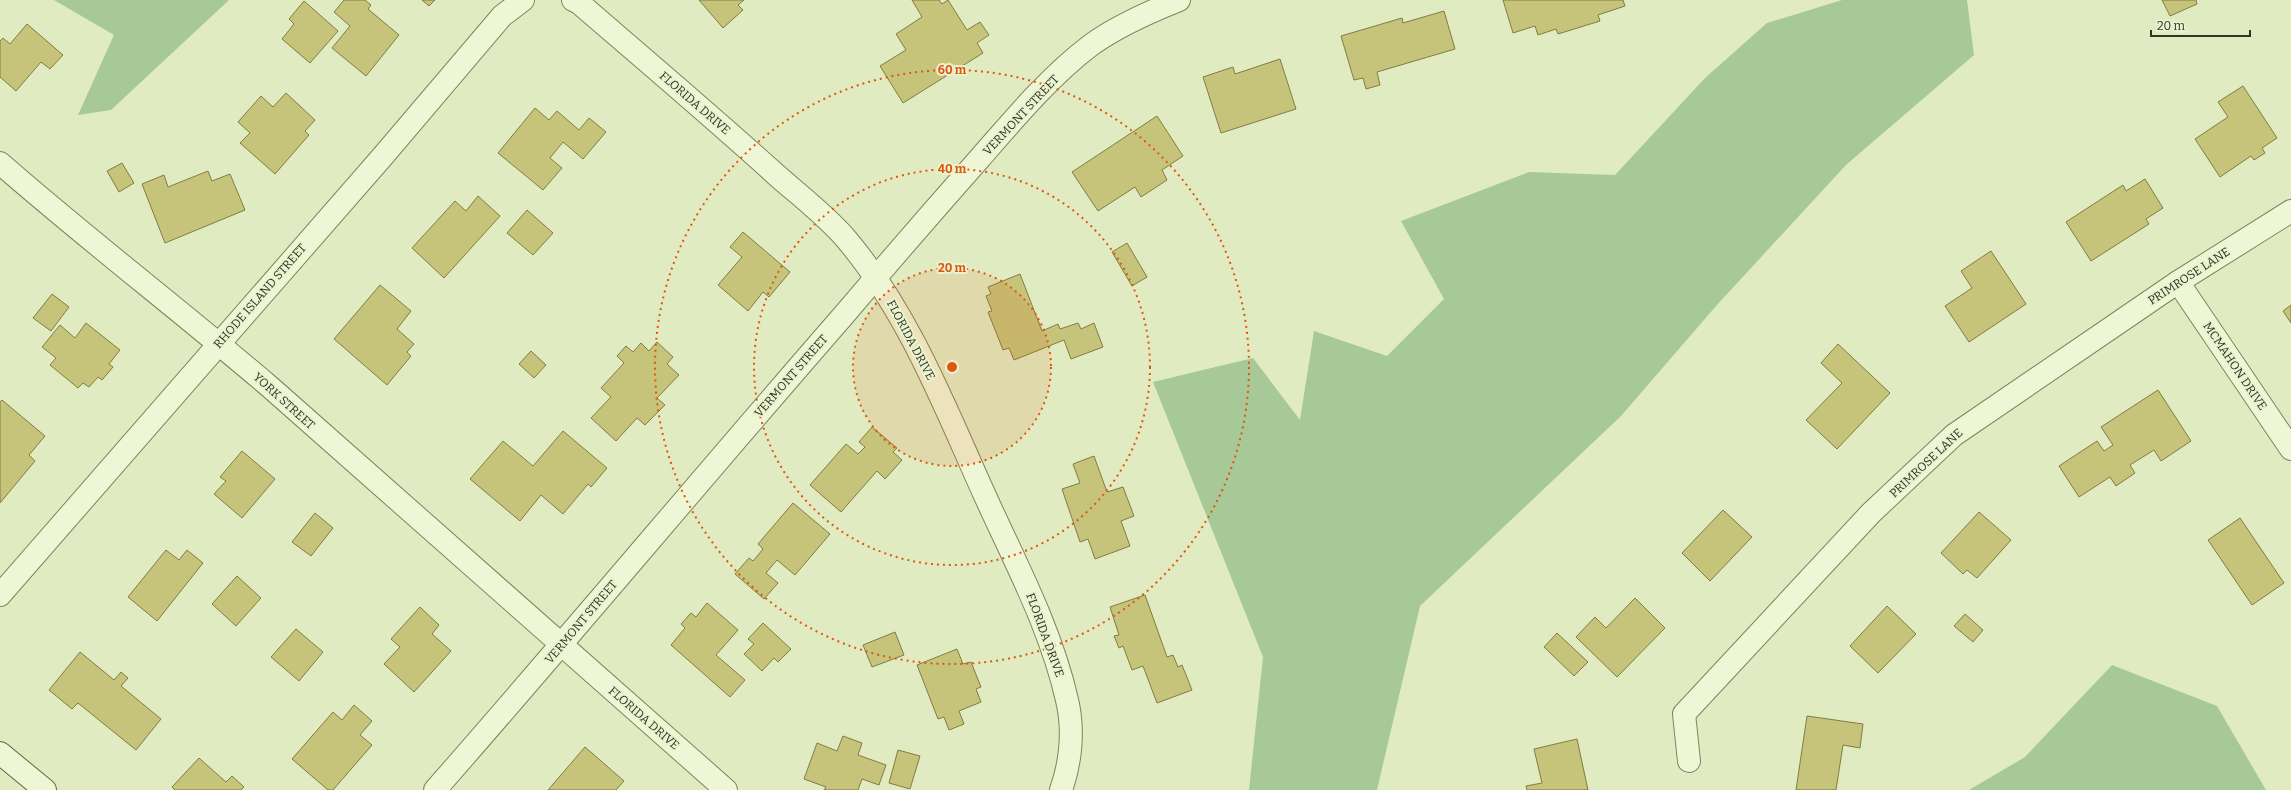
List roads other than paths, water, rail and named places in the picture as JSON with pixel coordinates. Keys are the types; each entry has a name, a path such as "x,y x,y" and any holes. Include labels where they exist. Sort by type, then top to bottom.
{"street":[{"name":"RHODE ISLAND STREET","path":"0,595 218,343 378,162 502,16 523,0"},
{"name":"FLORIDA DRIVE","path":"573,0 585,8 741,143 845,237 876,277 926,366 1033,602 1049,643 1067,700 1070,719 1070,753 1061,790"},
{"name":"VERMONT STREET","path":"435,790 561,646 679,504 998,138 1070,62 1105,36 1134,20 1179,0"},
{"name":"YORK STREET","path":"0,163 113,260 218,343 561,646"},
{"name":"PRIMROSE LANE","path":"1689,761 1684,714 1871,513 1954,435 2178,282 2291,211"},
{"name":"MCMAHON DRIVE","path":"2178,282 2291,449"},
{"name":"FLORIDA DRIVE","path":"561,646 726,790"},
{"path":"0,753 45,790"}]}
